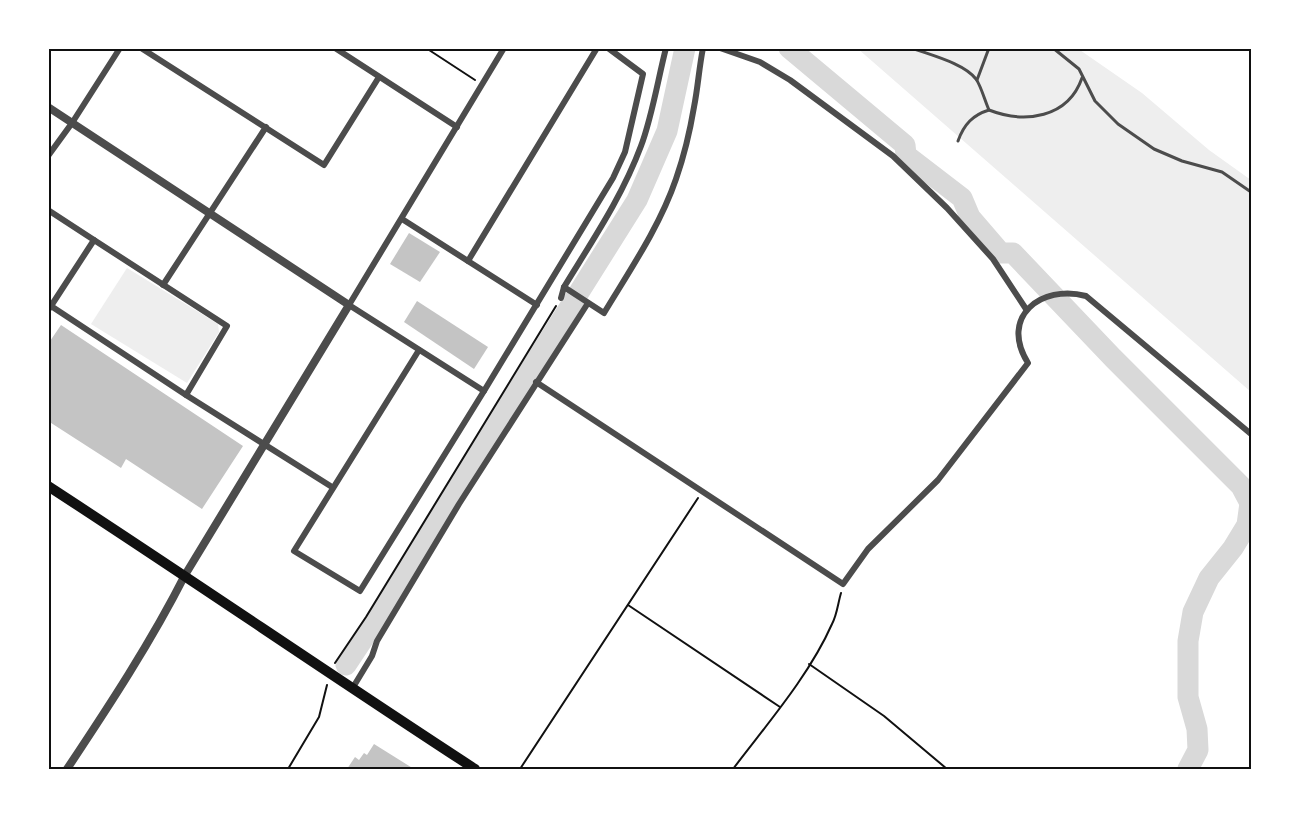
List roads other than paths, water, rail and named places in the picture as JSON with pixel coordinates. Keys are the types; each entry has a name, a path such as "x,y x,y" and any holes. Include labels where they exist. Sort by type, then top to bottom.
{"main road":[{"path":"48,486 475,769"}],"street":[{"path":"48,156 120,48"},
{"path":"141,48 324,165 379,77"},
{"path":"334,48 457,128"},
{"path":"67,769 167,611 185,575 504,48"},
{"path":"468,261 597,48"},
{"path":"419,350 294,551 360,591 537,306 613,178 625,152 643,74 608,48"},
{"path":"561,298 612,209 642,144 666,48"},
{"path":"566,288 604,313 659,218 676,180 686,145 703,48"},
{"path":"720,48 760,62 790,80 892,156 947,208 993,259 1026,309"},
{"path":"48,107 484,391"},
{"path":"163,285 266,128"},
{"path":"48,210 227,326 186,395"},
{"path":"402,219 537,306"},
{"path":"94,240 49,308 332,487"},
{"path":"537,381 843,584 868,549 938,480 1028,363 1019,349 1018,331 1026,309 1046,296 1071,292 1086,296 1251,434"},
{"path":"350,688 372,656 376,641 435,543 586,301"}],"lane":[{"path":"912,48 969,72 977,80 989,110"},
{"path":"977,80 989,48"},
{"path":"1053,48 1079,69 1095,101 1127,130 1154,149 1182,161 1222,172 1251,192"},
{"path":"958,141 962,130 976,114 989,110 1004,115 1027,116 1058,109 1071,100 1083,77"}],"waterway":[{"path":"346,665 397,588 483,445 637,200 667,131 685,48"},
{"path":"789,48 905,145 906,155 962,198 970,217 1001,253 1013,253 1113,358 1241,486 1250,503 1247,525 1233,548 1209,578 1193,612 1188,641 1188,697 1197,729 1198,750 1188,769"}]}
